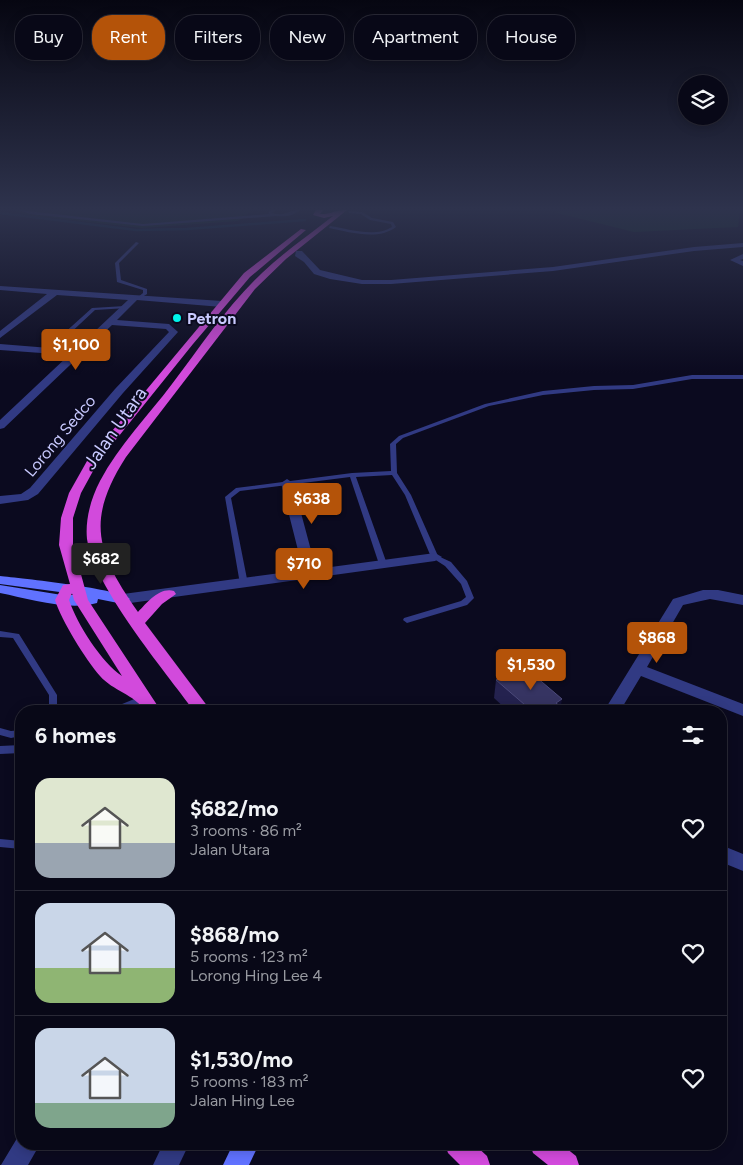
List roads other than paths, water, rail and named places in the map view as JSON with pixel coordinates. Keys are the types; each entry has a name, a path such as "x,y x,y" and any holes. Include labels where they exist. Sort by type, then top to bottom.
{"highway":[{"name":"Jalan Utara","path":"148,704 106,673 67,616 72,594 66,545 66,518 75,493 93,461 222,304 260,264"},
{"path":"235,289 266,264"},
{"name":"Jalan Utara","path":"199,705 138,621 102,565 94,541 95,511 99,496 106,482 125,451 219,327 264,275 278,264"},
{"path":"138,621 157,601 169,594"},
{"path":"463,1150 478,1165"},
{"path":"549,1150 567,1165"}],"main road":[{"path":"0,580 72,594"},
{"path":"0,590 123,599"},
{"path":"235,1165 244,1150"}],"street":[{"path":"311,264 317,272 362,282 391,282 553,269 583,264"},
{"path":"0,288 222,304"},
{"path":"0,335 56,292"},
{"path":"0,426 86,344 138,298"},
{"name":"Lorong Sedco","path":"0,500 24,496 34,492 119,392 174,332 169,328 110,322"},
{"path":"0,347 77,354"},
{"path":"287,483 311,574"},
{"path":"123,599 435,557"},
{"path":"616,705 678,602 697,594 721,593 743,600"},
{"path":"637,669 743,710"},
{"path":"727,856 743,863"},
{"path":"13,1165 24,1150"},
{"path":"165,1165 174,1150"}],"lane":[{"path":"117,264 117,274 120,281 145,289 145,293 138,298"},
{"path":"86,344 68,342 63,340 64,336 94,309 126,307"},
{"path":"407,620 464,602 470,598 464,583 448,564 435,557 408,495 394,473 394,444 401,438 488,405 558,391 632,387 692,377 743,376"},
{"path":"244,584 228,497 238,489 394,473"},
{"path":"352,476 383,564"},
{"path":"0,634 16,636 53,695 53,705"},
{"path":"0,731 11,735 15,734"},
{"path":"0,750 15,749"},
{"path":"0,843 15,844"}],"place":[{"name":"Petron","path":"177,318"}]}
